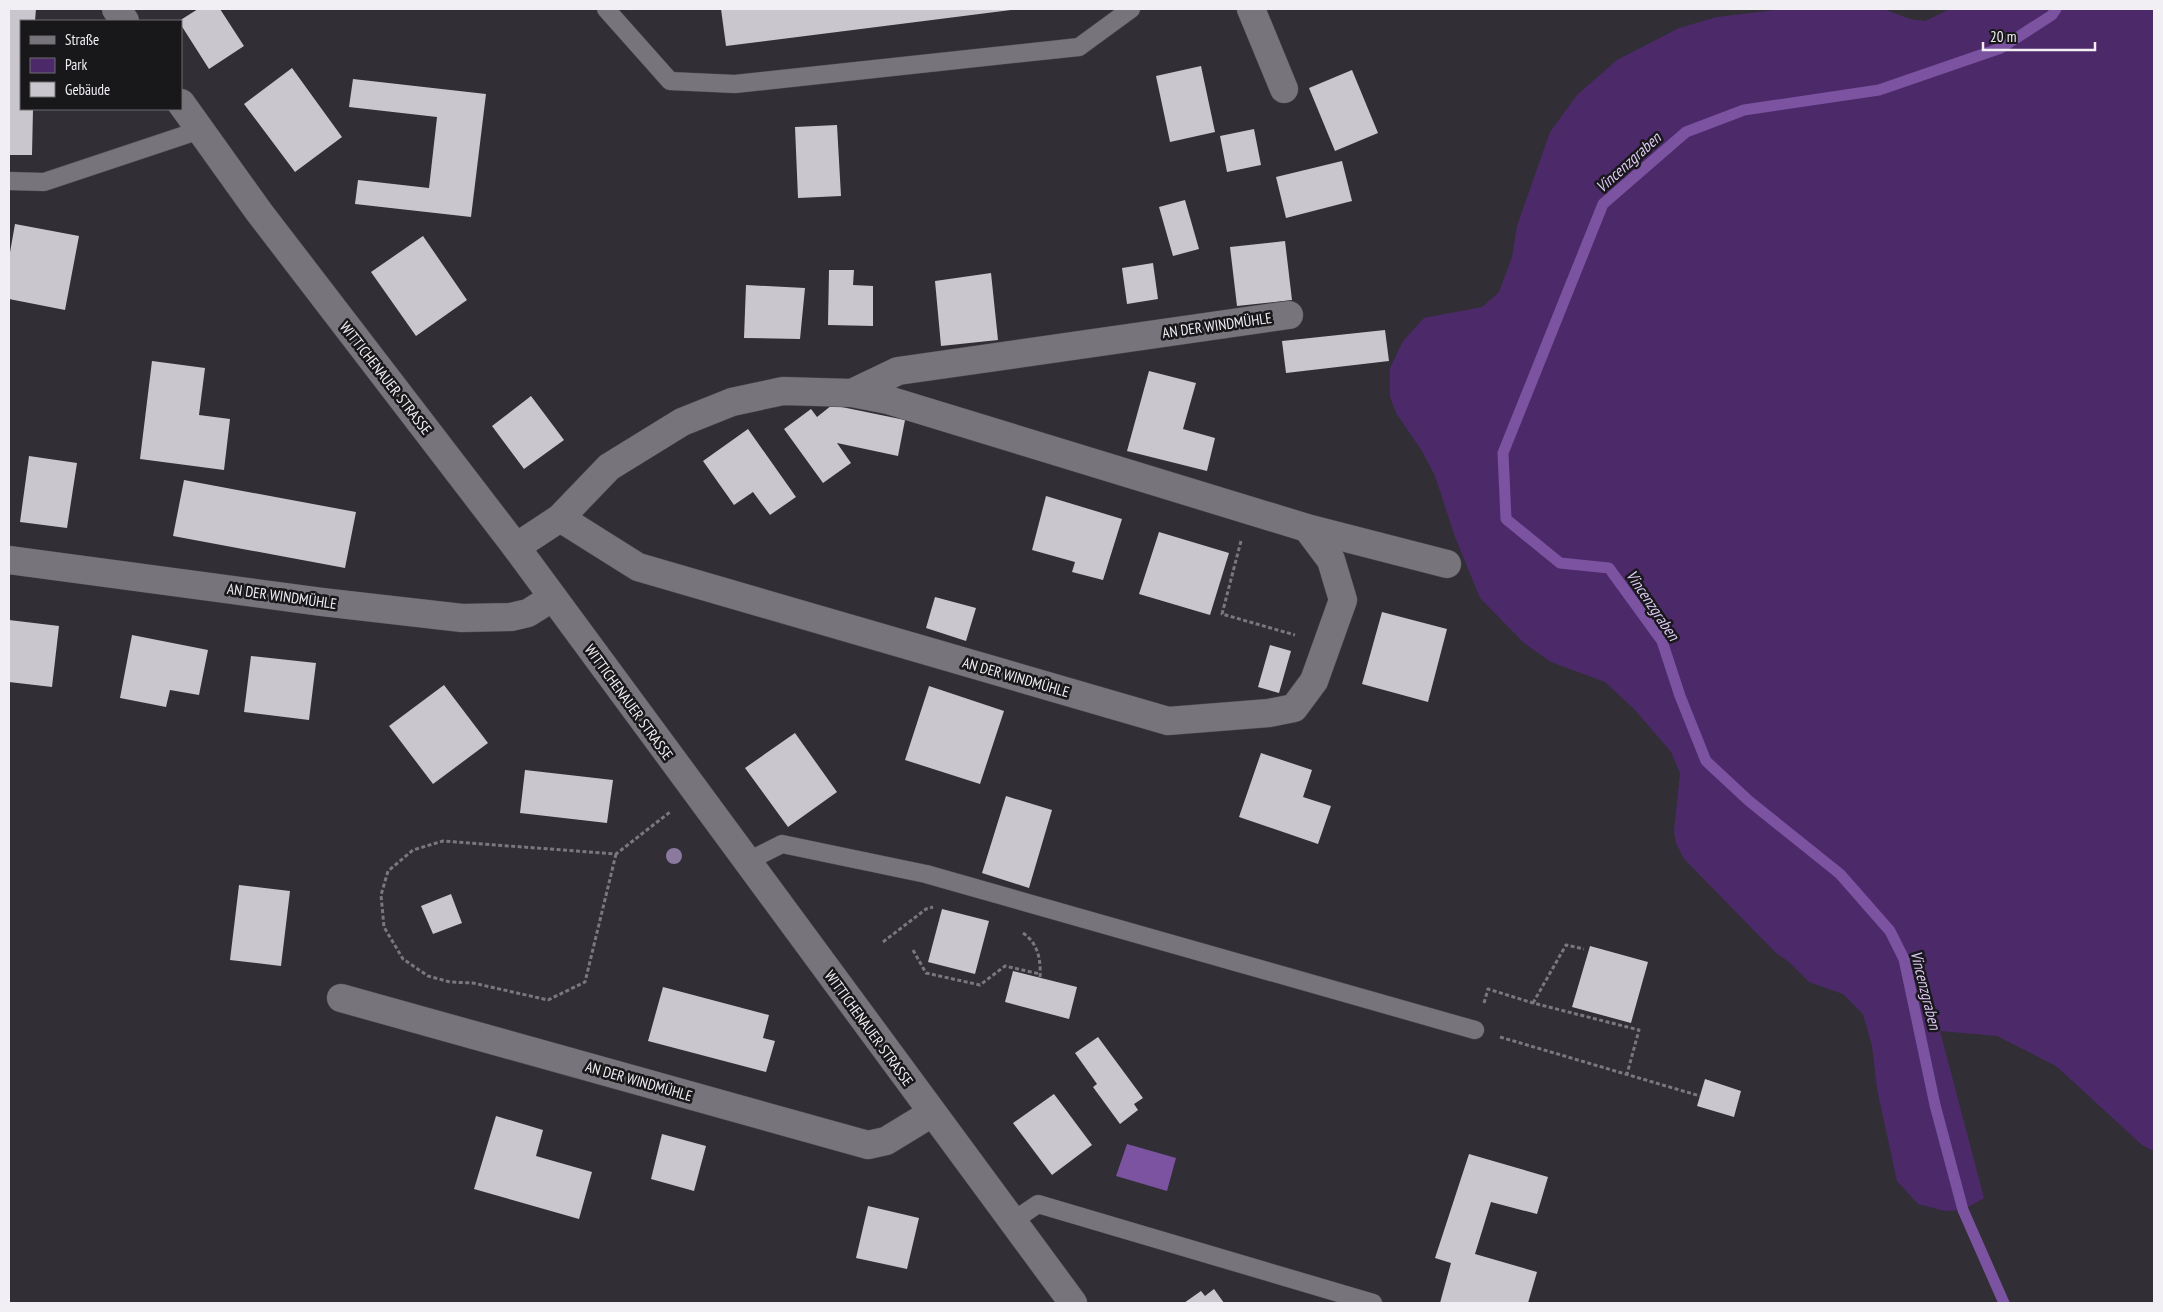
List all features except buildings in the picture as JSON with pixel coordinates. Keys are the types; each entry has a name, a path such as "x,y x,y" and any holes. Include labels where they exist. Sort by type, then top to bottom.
{"street":[{"path":"116,9 124,20"},
{"path":"1251,9 1284,89"},
{"name":"WITTICHENAUER STRASSE","path":"182,104 270,227 516,547 746,862 1073,1303"},
{"name":"AN DER WINDMÜHLE","path":"852,393 898,371 1289,315"},
{"name":"AN DER WINDMÜHLE","path":"516,547 560,518 609,467 682,422 732,402 783,391 852,393 888,400 1249,511 1447,564"},
{"name":"AN DER WINDMÜHLE","path":"560,518 638,567 1168,721 1269,713 1294,708 1314,681 1329,644 1343,600 1331,560 1307,528"},
{"name":"AN DER WINDMÜHLE","path":"9,560 322,602 462,618 510,617 528,613 552,598"},
{"name":"AN DER WINDMÜHLE","path":"341,998 868,1144 886,1140 932,1113"}],"lane":[{"path":"606,9 670,81 735,84 1079,47 1130,9"},
{"path":"9,181 44,182 200,130"},
{"path":"746,862 782,844 926,874 1475,1030"},
{"path":"1013,1221 1038,1204 1373,1303"}],"path":[{"path":"1249,511 1222,614 1329,644"},
{"path":"616,854 442,841 413,850 388,870 380,895 384,926 403,959 428,976 450,982 473,983 548,1000 585,982 616,854 672,810"},
{"path":"883,942 926,909 942,905"},
{"path":"1017,928 1033,940 1040,959 1040,979"},
{"path":"1534,1003 1566,945 1584,949"},
{"path":"913,950 926,973 980,985 1005,966 1040,974"},
{"path":"1627,1074 1639,1030 1488,989 1475,1030 1700,1096"}],"green space":[{"path":"1785,9 1883,9 1910,19 1925,21 1950,9 2154,9 2154,1151 2142,1145 2056,1066 1997,1036 1940,1031 1984,1198 1963,1210 1945,1211 1918,1204 1897,1181 1877,1089 1872,1046 1863,1014 1843,994 1809,982 1789,962 1776,953 1684,859 1676,843 1674,831 1680,773 1671,752 1635,710 1605,682 1551,662 1524,643 1480,598 1455,537 1435,476 1422,451 1396,413 1390,397 1390,368 1403,341 1424,318 1482,307 1499,292 1512,257 1517,226 1550,132 1577,95 1617,60 1679,28 1717,17"}],"shaded area":[{"path":"1127,1144 1176,1158 1167,1191 1116,1176"}],"waterway":[{"name":"Vincenzgraben","path":"2004,1303 1963,1210 1935,1105 1904,959 1890,931 1840,874 1749,801 1706,761 1680,696 1662,641 1609,568 1560,563 1506,519 1503,453 1603,204 1686,132 1744,110 1879,90 2001,48 2052,15 2056,9"}]}
